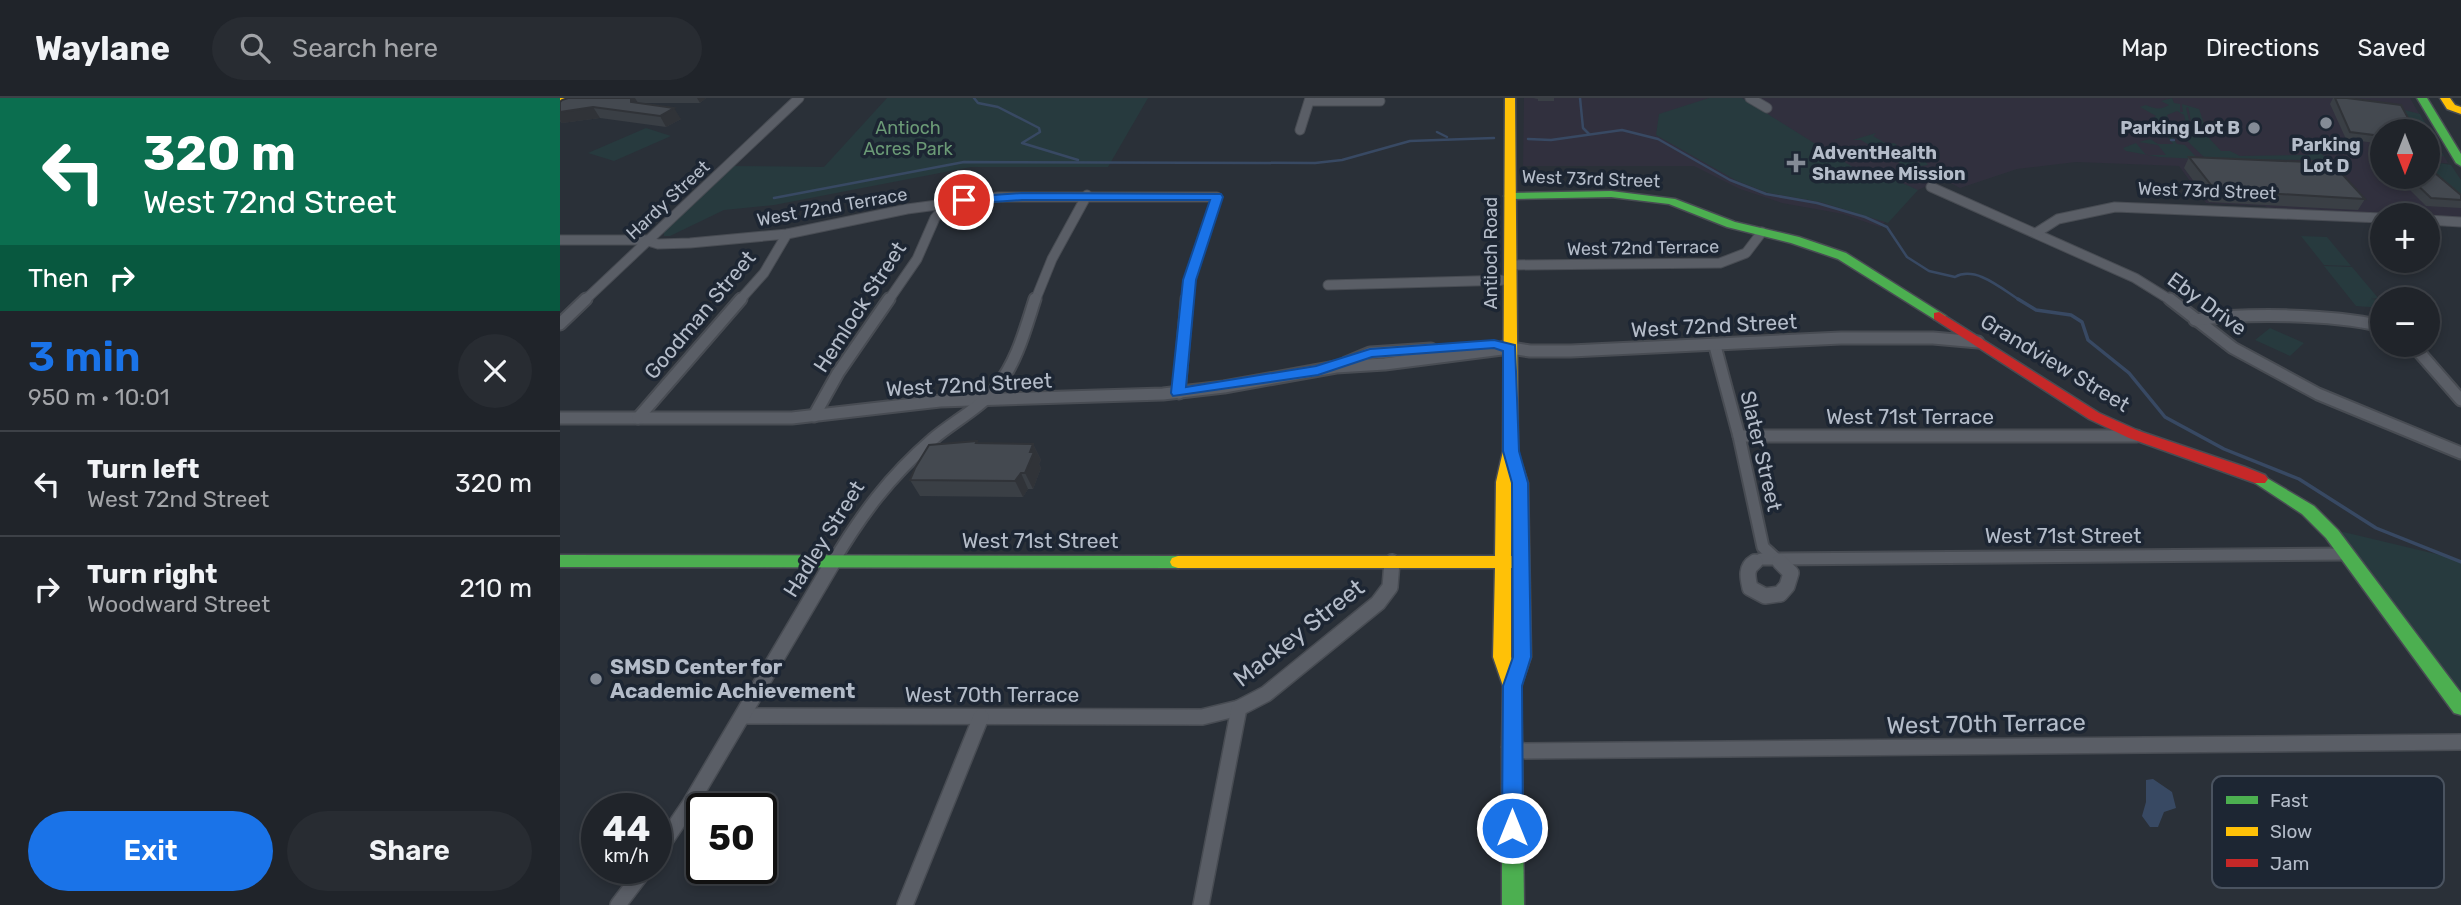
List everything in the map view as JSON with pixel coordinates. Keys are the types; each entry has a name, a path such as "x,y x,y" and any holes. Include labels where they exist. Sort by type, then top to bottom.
{"main road":[{"name":"Antioch Road","path":"1510,98 1511,451 1504,482 1502,657 1512,686 1513,905"},
{"path":"2422,98 2461,163"},
{"path":"2445,98 2451,107 2461,111"},
{"path":"2457,98 2461,105"},
{"name":"West 73rd Street","path":"1510,196 1632,196 1670,201"},
{"name":"Grandview Street","path":"1670,201 1712,218 1797,239 1832,251 1858,264 2109,424 2218,461 2267,482 2308,510 2348,554 2461,708"},
{"name":"Antioch Road","path":"1511,451 1520,483 1522,657 1512,686"},
{"name":"West 71st Street","path":"560,561 1521,562"}],"street":[{"name":"Hardy Street","path":"560,324 799,98"},
{"path":"1750,98 1767,108"},
{"path":"1300,130 1310,99 1380,101"},
{"name":"Eby Drive","path":"1931,187 2135,278 2270,370 2318,394 2461,453"},
{"name":"Hadley Street","path":"672,829 743,716 860,516 895,474 996,389 1021,350 1044,277 1087,195"},
{"name":"West 72nd Terrace","path":"560,240 648,240 658,244 787,234 927,206 998,197 1217,197 1189,280 1178,393"},
{"name":"Hemlock Street","path":"814,416 838,373 917,259 935,218 948,203"},
{"path":"927,206 935,218"},
{"name":"West 73rd Street","path":"2036,233 2058,219 2096,209 2115,208 2370,218"},
{"path":"2440,221 2461,222"},
{"name":"West 72nd Terrace","path":"1328,285 1720,263 1748,254 1762,232"},
{"name":"Goodman Street","path":"638,418 759,279 787,234"},
{"path":"2195,320 2232,315 2370,323"},
{"path":"1919,338 1942,327 1946,320"},
{"name":"West 72nd Street","path":"560,418 814,416 940,401 982,402 1178,393 1336,366 1385,364 1510,348 1634,349 1919,338 1978,342"},
{"name":"Slater Street","path":"1715,346 1739,436 1763,547 1778,559"},
{"path":"2423,357 2461,400"},
{"path":"2082,434 2090,422 2087,411"},
{"name":"West 71st Terrace","path":"1739,436 2139,436"},
{"name":"West 71st Street","path":"1778,559 2348,554"},
{"name":"Mackey Street","path":"1201,905 1231,742 1240,708 1266,694 1378,603 1390,587 1392,562"},
{"name":"West 70th Terrace","path":"743,716 1202,717 1240,708"},
{"path":"905,905 981,716"},
{"name":"West 70th Terrace","path":"1512,751 2461,742"},
{"path":"618,905 634,884"}],"shaded area":[{"name":"AdventHealth Shawnee Mission","path":"1524,98 2410,98 2422,119 2370,119 2370,189 2440,189 2440,187 2461,202 2461,220 2440,219 2440,203 2370,203 2370,214 2271,212 2265,206 2206,203 2179,166 2076,162 2017,169 1960,188 1943,179 1918,190 1880,227 1843,214 1782,203 1740,189 1694,166 1523,166"},
{"name":"AdventHealth Shawnee Mission","path":"2440,149 2448,163 2440,163"}],"green space":[{"name":"Antioch Acres Park","path":"887,98 1148,98 1108,167 971,167 774,205 724,210 670,236 664,236 664,230 731,166 824,167"},
{"path":"1709,98 1742,98 1854,168 1891,178 1918,190 1888,223 1820,202 1768,193 1737,181 1656,135 1659,114"},
{"path":"2172,98 2174,103 2180,104 2180,112 2183,112 2182,104 2199,109 2209,138 2221,151 2230,151 2240,156 2311,155 2309,152 2316,151 2331,160 2206,159 2177,131 2187,132 2186,125 2192,125 2188,107 2186,108 2190,124 2186,124 2184,115 2177,111 2167,115 2171,126 2162,116 2167,125 2152,130 2144,126 2152,123 2149,121 2156,116 2140,107 2146,105 2163,108 2169,105 2161,101"},
{"path":"2397,108 2420,114 2423,119 2394,119"},
{"path":"646,128 671,136 614,161 588,153"},
{"path":"2169,132 2177,144 2185,145 2198,159 2159,157 2148,155 2166,155 2158,145 2139,142 2150,139 2158,144 2173,144 2168,137 2159,136"},
{"path":"1876,133 1873,136 1887,144 1894,143 1897,145 1893,147 1919,163 1925,161 1928,165 1901,169 1904,166 1861,140 1853,140"},
{"path":"2136,143 2146,155 2126,151 2123,148"},
{"path":"2440,163 2451,165 2461,180 2461,204 2440,187"},
{"path":"2301,236 2327,237 2351,266 2324,265"},
{"path":"2324,266 2352,267 2370,288 2370,307 2356,306"},
{"path":"2270,328 2304,343 2290,356 2255,340"},
{"path":"2335,530 2461,560 2461,697"}],"water":[{"path":"2153,779 2172,792 2176,808 2164,812 2158,827 2150,827 2142,816 2146,802 2146,780"}],"building":[{"path":"568,98 631,98 631,102 674,108 660,116 593,107 560,112 560,102"},
{"path":"2335,98 2401,105 2409,119 2370,119 2370,134 2350,132"},
{"path":"2189,157 2332,163 2365,199 2215,190"},
{"path":"2440,177 2461,195 2461,200 2431,198 2422,189 2440,189"},
{"path":"977,441 976,443 1033,444 1030,452 1034,452 1025,473 1021,473 1015,481 910,480 929,445"}],"waterway":[{"path":"974,98 978,103 998,107 1039,128 1040,132 1022,143 1078,160"},
{"path":"1580,98 1583,128 1589,134"},
{"path":"1528,139 1551,140 1622,130 1658,139 1730,180 1766,194 1817,203 1865,217 1887,227 1907,257 1929,271 1955,277 1963,274 1980,276 2019,300"},
{"path":"1437,132 1447,137"},
{"path":"774,198 964,162 1315,163 1342,160 1410,141 1494,138"},
{"path":"2019,300 2036,310 2071,315 2082,322 2088,340 2129,373 2165,417 2224,449 2299,479 2376,528 2461,562"}],"traffic: fast":[{"path":"2422,98 2461,163"},
{"path":"1510,196 1611,194 1671,201 1731,225 1795,240 1842,256 1939,316"},
{"path":"2260,479 2308,510 2332,534 2461,707"},
{"path":"560,561 1178,562"},
{"path":"1512,747 1513,905"}],"traffic: slow":[{"path":"1510,98 1511,451 1504,482 1502,657 1512,686"},
{"path":"2445,98 2451,107 2461,111"},
{"path":"1512,455 1520,483 1522,657 1512,686 1512,747"},
{"path":"1178,562 1521,562"}],"traffic: jam":[{"path":"1939,316 2094,416 2155,442 2260,479"}],"place":[{"name":"Parking Lot D","path":"2326,123"},
{"name":"Parking Lot B","path":"2254,128"},
{"name":"AdventHealth Shawnee Mission","path":"1796,163"},
{"name":"SMSD Center for Academic Achievement","path":"596,679"}],"route":[{"path":"964,200 1022,196 1217,197 1189,280 1178,393 1318,370 1370,353 1494,344 1510,348 1511,451 1520,483 1522,657 1512,686 1512,828"}]}
